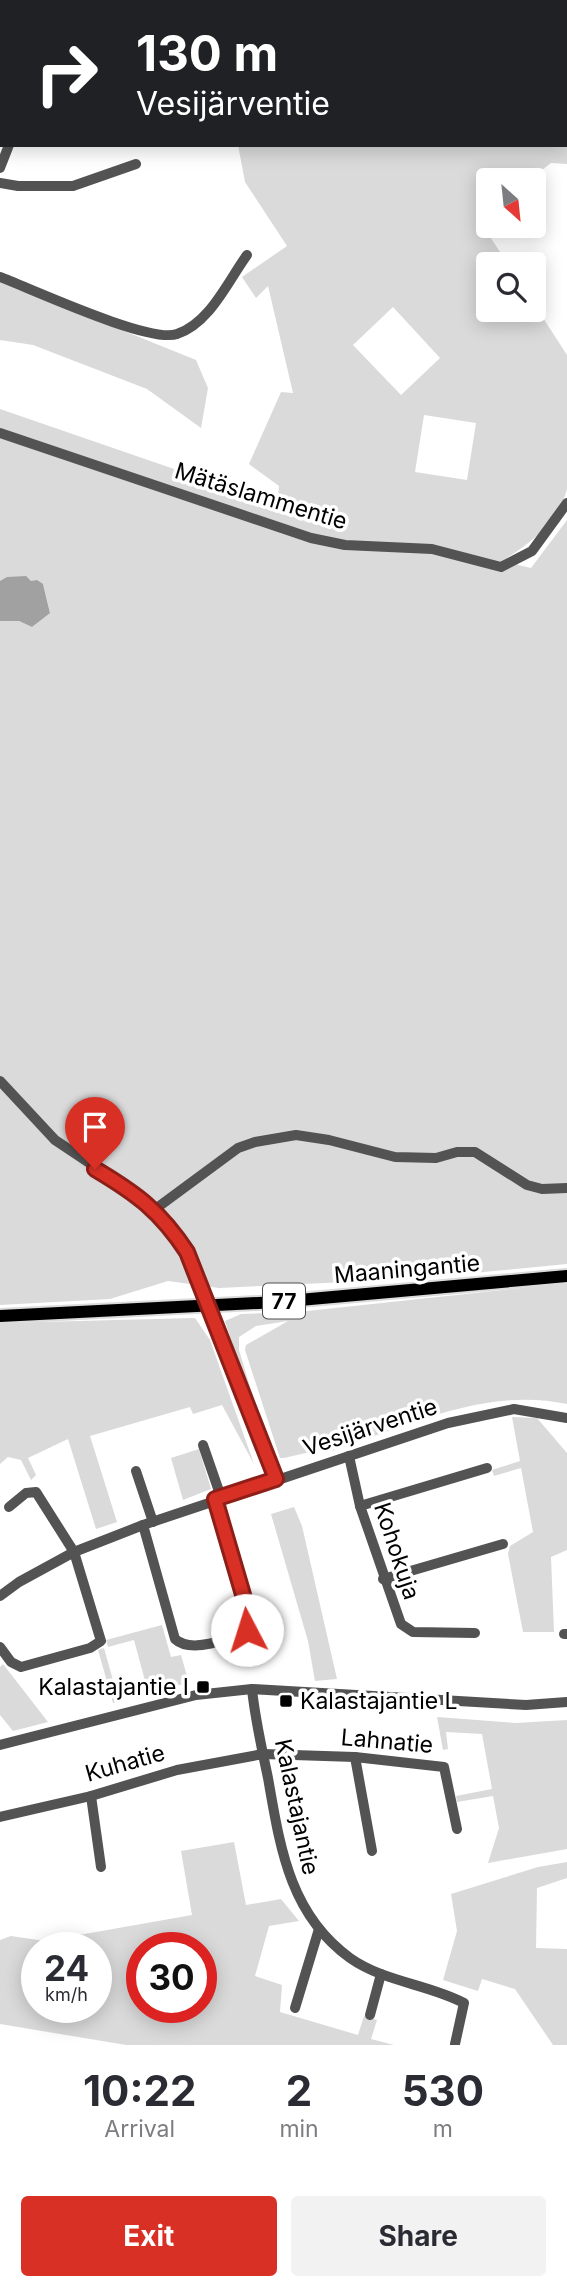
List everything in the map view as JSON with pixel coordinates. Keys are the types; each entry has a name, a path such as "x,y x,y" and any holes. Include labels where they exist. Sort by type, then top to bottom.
{"main road":[{"name":"Maaningantie","path":"0,1316 209,1305 567,1276"}],"street":[{"path":"0,167 8,147"},
{"path":"0,183 33,187 73,186 136,164"},
{"path":"0,276 105,319 162,336 176,335 201,319 212,307 247,254"},
{"name":"Mätäslammentie","path":"0,433 312,538 345,545 432,549 488,566 501,567 515,563 532,551 567,503"},
{"path":"0,1081 55,1140 133,1192 167,1222 187,1252 276,1479"},
{"path":"154,1210 238,1148 255,1142 296,1135 329,1140 395,1157 436,1158 457,1152 475,1152 527,1185 541,1189 567,1188"},
{"name":"Vesijärventie","path":"0,1596 19,1581 74,1552 148,1524 218,1498 489,1412 524,1409 567,1418"},
{"path":"136,1471 176,1639 181,1644 196,1645 238,1635 247,1630 249,1615 203,1445"},
{"name":"Kohokuja","path":"349,1456 360,1506 398,1619 406,1628 439,1634 475,1633"},
{"path":"360,1506 487,1468"},
{"path":"0,1647 11,1662 21,1667 98,1645 101,1638 74,1552 36,1492 26,1493 9,1507"},
{"path":"383,1578 503,1544"},
{"path":"0,1745 196,1695 252,1689 526,1704 567,1702"},
{"name":"Kalastajantie","path":"252,1689 285,1870 295,1894 319,1929 350,1958 382,1974 464,2003 455,2045"},
{"name":"Lahnatie","path":"263,1754 355,1757 444,1767 457,1829"},
{"name":"Kuhatie","path":"0,1817 91,1796 177,1770 263,1754"},
{"path":"355,1757 372,1851"},
{"path":"91,1796 101,1867"},
{"path":"295,2008 319,1929"},
{"path":"370,2015 382,1974"}],"shaded area":[{"path":"238,147 567,147 567,164 551,163 545,168 476,168 476,238 491,238 500,252 476,252 476,322 546,322 567,355 567,489 563,501 542,531 502,561 531,568 567,520 567,1264 411,1279 219,1288 168,1281 110,1299 0,1305 0,621 19,621 32,627 50,612 43,584 0,581 0,409 270,502 278,499 279,486 249,464 281,392 293,393 268,286 256,298 242,277 287,246 245,182","holes":["393,307 440,358 401,395 353,345","424,415 476,423 467,480 415,472"]},
{"path":"0,281 196,360 208,388 201,428 147,389 33,345 0,340"},
{"path":"26,576 31,581 37,580 43,584 50,613 32,627 19,621 0,621 0,581 7,577"},
{"path":"567,1283 567,1404 536,1400 475,1405 445,1412 326,1453 323,1449 284,1458 280,1458 245,1350 246,1345 288,1321 256,1326 239,1337 239,1350 257,1410 255,1413 225,1321 241,1314 298,1312"},
{"path":"195,1318 210,1340 254,1464 222,1405 193,1414 190,1407 90,1436 117,1522 96,1529 68,1439 28,1458 36,1475 31,1480 21,1460 8,1457 0,1464 0,1323"},
{"path":"512,1417 537,1418 567,1453 567,1550 551,1557 554,1632 523,1632 508,1554 510,1546 533,1532 521,1468 494,1476 492,1470 520,1461"},
{"path":"199,1449 211,1489 183,1500 171,1458"},
{"path":"294,1507 302,1526 337,1679 315,1681 308,1641 271,1514"},
{"path":"162,1625 171,1657 181,1655 189,1683 148,1692 134,1640 108,1647 106,1640"},
{"path":"104,1648 119,1702 113,1703 98,1650"},
{"path":"3,1664 48,1722 13,1731 0,1715 0,1667"},
{"path":"437,1717 516,1723 567,1720 567,1849 488,1863 499,1828 493,1796 457,1802 456,1796 492,1789 482,1734 446,1732 448,1749 443,1750"},
{"path":"234,1842 246,1905 281,1899 299,1921 269,1926 255,1976 282,1985 280,2012 358,2035 364,2016 377,2020 371,2039 394,2045 126,2045 0,2024 0,1940 11,1936 21,1937 21,2023 112,2023 112,1932 96,1932 192,1915 181,1851"},
{"path":"567,1862 567,1878 537,1888 536,1948 567,1949 567,2045 553,2045 515,1989 482,1979 478,1991 443,1980 457,1931 451,1894 538,1867"}],"place":[{"name":"Kalastajantie I","path":"203,1687"},
{"name":"Kalastajantie L","path":"286,1701"}],"route":[{"path":"95,1169 133,1192 167,1222 187,1252 276,1479 215,1499 249,1615 250,1625 247,1630"}]}
